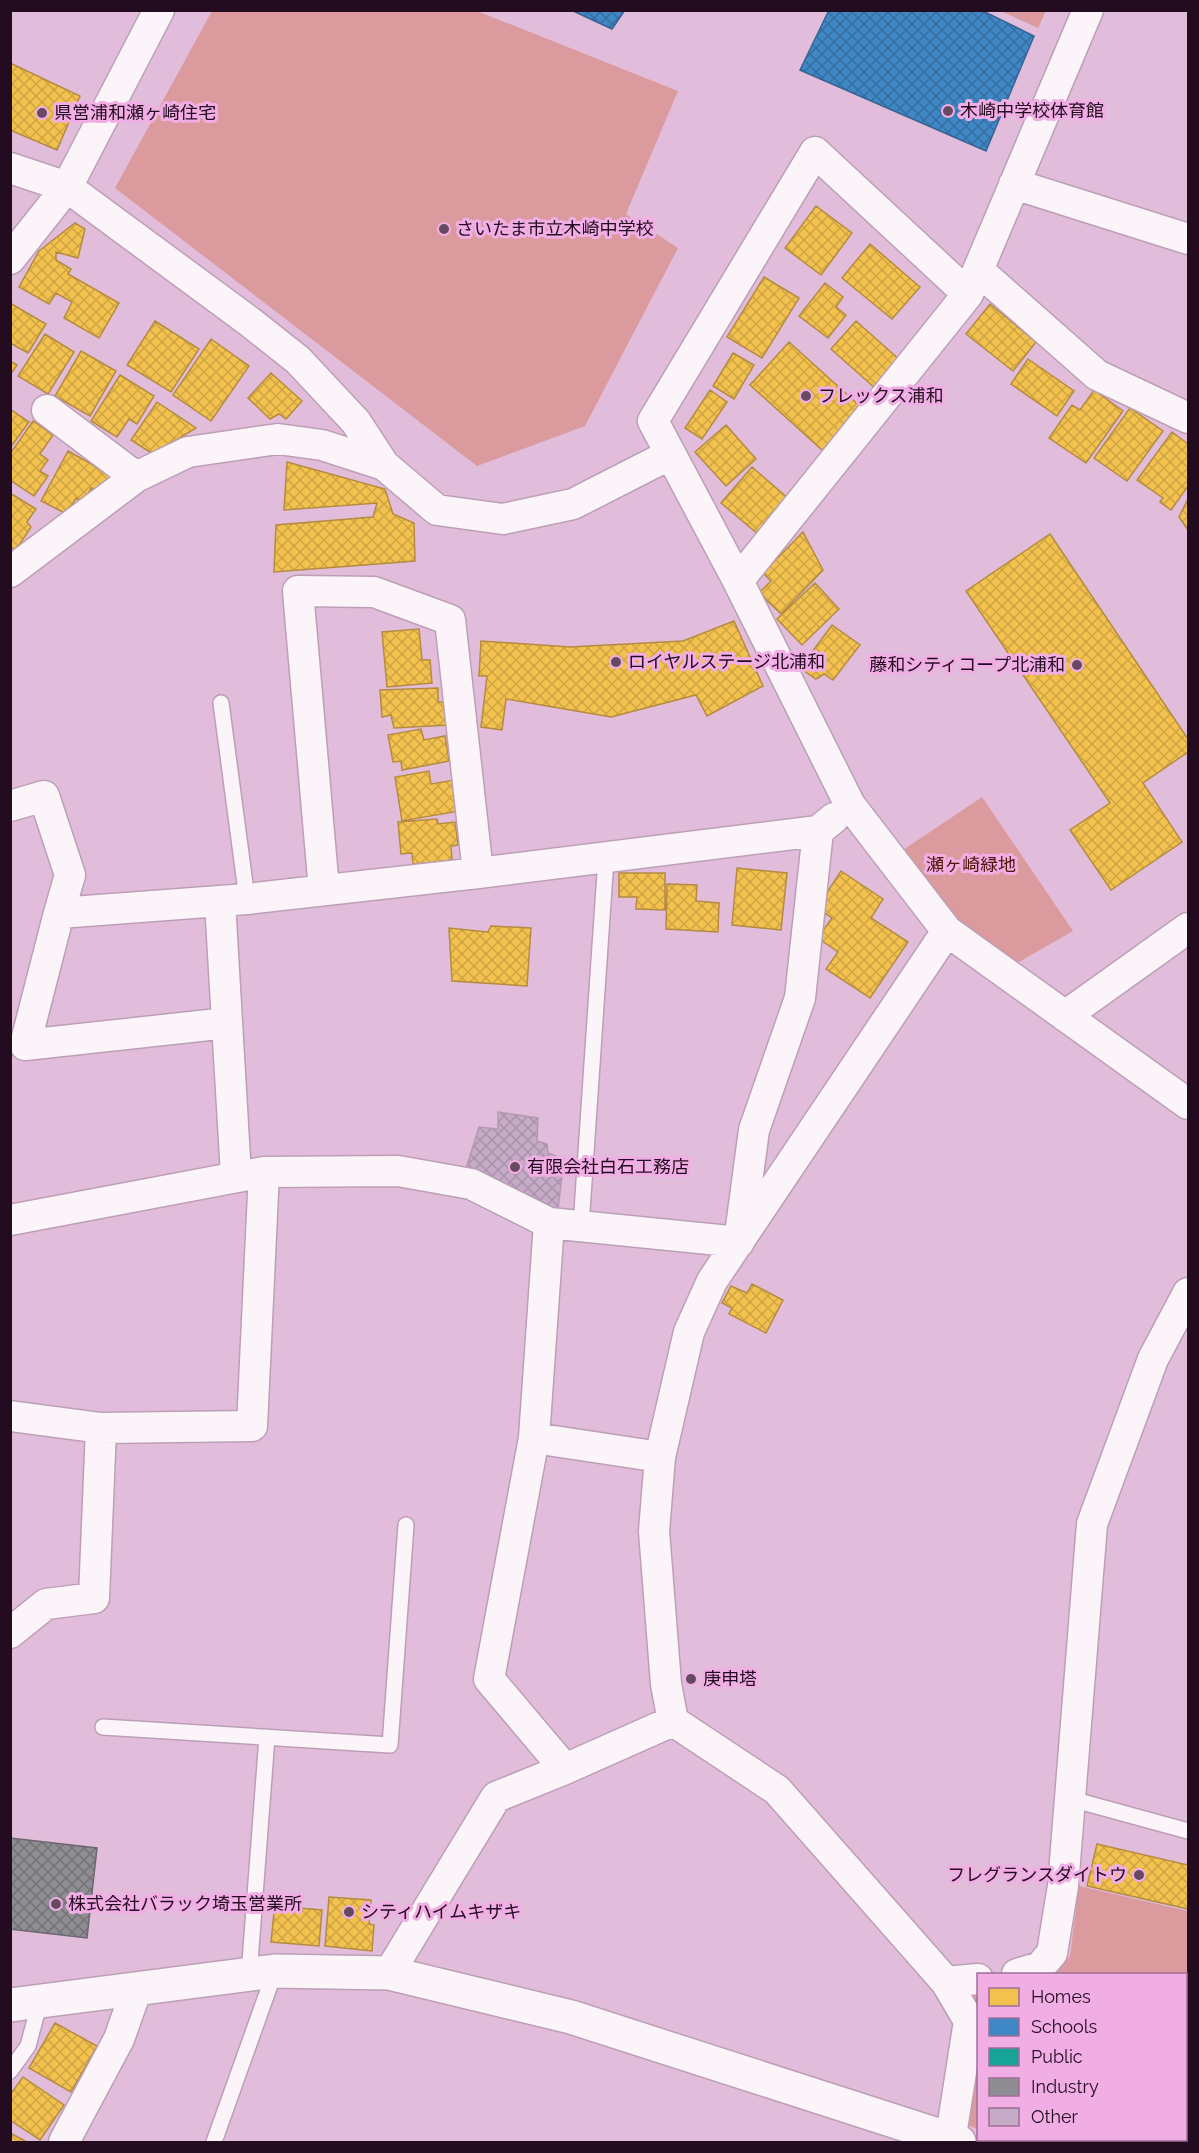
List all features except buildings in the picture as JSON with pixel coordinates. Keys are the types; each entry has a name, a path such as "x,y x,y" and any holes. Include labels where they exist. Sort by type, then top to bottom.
{"street":[{"path":"10,259 67,187 159,10"},
{"path":"738,581 973,282 1088,10"},
{"path":"1188,418 1097,375 973,282 815,152 653,421 738,581 850,805 947,931 1188,1104"},
{"path":"10,168 67,187 298,360 356,422 384,465 437,510 504,519 573,504 669,454"},
{"path":"1014,184 1188,239"},
{"path":"47,410 136,477"},
{"path":"10,572 136,477 188,452 278,439 322,445 384,465"},
{"path":"324,890 298,591 374,592 450,620 478,873"},
{"path":"10,806 44,796 70,875 25,1045 227,1023"},
{"path":"59,913 234,900 606,858 818,831 850,805"},
{"path":"739,1242 754,1130 800,998 818,831"},
{"path":"10,1416 101,1428 252,1426 250,1174 227,1023 234,900"},
{"path":"1065,1016 1188,927"},
{"path":"26,2003 262,1973 388,1973 571,2017 953,2142 969,2021 946,1982 777,1790 674,1721 665,1674 654,1530 660,1458 689,1332 712,1281 947,931"},
{"path":"10,1220 250,1174 398,1171 471,1184 549,1223 739,1242"},
{"path":"549,1223 534,1438 489,1679 565,1769"},
{"path":"1020,1973 1040,1967 1052,1953 1063,1886 1092,1524 1153,1359 1188,1293"},
{"path":"10,1633 46,1604 94,1598 101,1428"},
{"path":"534,1438 660,1458"},
{"path":"388,1973 496,1797 674,1721"},
{"path":"946,1982 977,1979"},
{"path":"64,2142 119,2039 137,1988"}],"lane":[{"path":"221,703 234,900"},
{"path":"582,1226 606,858"},
{"path":"103,1727 390,1745 406,1525"},
{"path":"214,2142 262,1973 267,1737"},
{"path":"1071,1799 1188,1832"},
{"path":"10,2071 28,2046 26,2003"}],"green space":[{"path":"212,11 477,11 678,91 626,214 678,248 585,426 477,466 115,188"},
{"path":"1001,11 1046,11 1038,28"},
{"name":"瀬ヶ崎緑地","path":"982,797 1073,931 1014,965 956,923 903,850"},
{"path":"1079,1886 1188,1911 1187,1974 1054,1973 1070,1956"},
{"path":"957,1989 977,1989 977,2129 967,2125"},
{"path":"1187,2008 1188,2008 1187,2104"},
{"path":"1009,2141 1120,2141 1119,2142"}],"place":[{"name":"木崎中学校体育館","path":"948,111"},
{"name":"県営浦和瀬ヶ崎住宅","path":"42,113"},
{"name":"さいたま市立木崎中学校","path":"444,229"},
{"name":"フレックス浦和","path":"806,396"},
{"name":"ロイヤルステージ北浦和","path":"616,662"},
{"name":"藤和シティコープ北浦和","path":"1077,665"},
{"name":"有限会社白石工務店","path":"515,1167"},
{"name":"庚申塔","path":"691,1679"},
{"name":"フレグランスダイトウ","path":"1139,1875"},
{"name":"株式会社バラック埼玉営業所","path":"56,1904"},
{"name":"シティハイムキザキ","path":"349,1912"}]}
